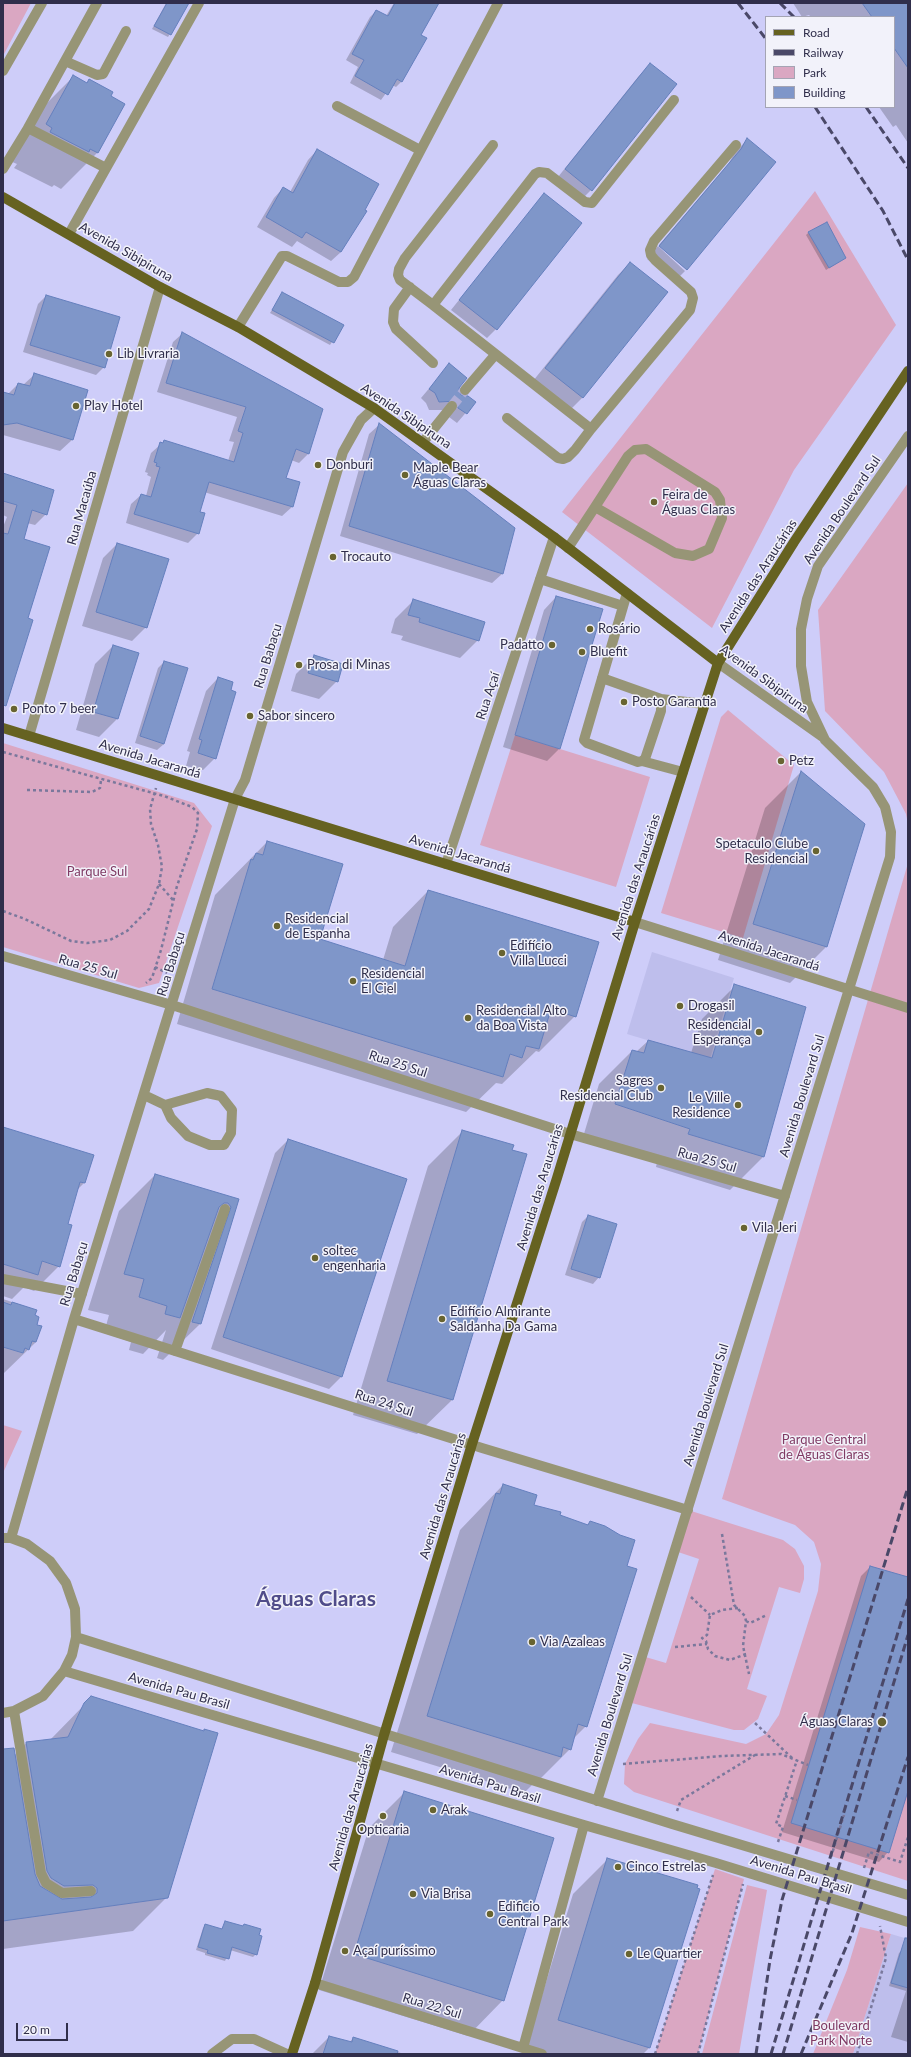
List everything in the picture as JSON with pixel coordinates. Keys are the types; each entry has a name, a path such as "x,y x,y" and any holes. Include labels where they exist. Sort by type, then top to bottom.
{"main road":[{"name":"Avenida Sibipiruna","path":"3,198 69,234 160,287 238,327 374,408 554,537 718,662"},
{"name":"Avenida das Araucárias","path":"292,2054 315,1983 376,1762 472,1444 557,1178 635,922 718,662 794,542 908,371"},
{"name":"Avenida Jacarandá","path":"3,728 635,922"}],"street":[{"path":"3,71 42,3"},
{"path":"3,169 28,128 97,3"},
{"path":"69,234 199,3"},
{"path":"238,327 282,256 287,256 339,282 348,282 354,277 498,3"},
{"path":"65,61 97,75 103,74 126,31"},
{"path":"432,305 535,174 542,171 547,173 586,202 592,203 674,100"},
{"path":"337,106 420,150"},
{"path":"28,128 106,168"},
{"path":"493,145 405,258 398,275 400,280 591,429"},
{"path":"507,418 558,458 563,459 568,457 575,450 690,310 693,298 691,292 655,260 651,255 650,250 654,242 736,145"},
{"name":"Rua Macaúba","path":"29,736 160,287"},
{"path":"410,287 394,309 393,322 396,328 433,363"},
{"path":"465,390 496,355"},
{"path":"423,442 452,406"},
{"name":"Rua Babaçu","path":"7,1538 235,799 245,780 343,452 361,420 374,408"},
{"name":"Avenida Boulevard Sul","path":"597,1801 890,857 892,832 885,807 873,787 825,740 807,702 801,666 801,629 807,598 818,566 908,436"},
{"path":"568,548 595,506 628,456 635,450 646,449 715,492 720,500 722,518 709,549 693,556 675,552 595,506"},
{"name":"Rua Açaí","path":"446,864 554,537"},
{"path":"540,579 623,606"},
{"path":"627,593 584,740 587,743 638,762 642,761 683,772"},
{"name":"Avenida Sibipiruna","path":"718,662 825,740"},
{"path":"602,678 661,699 704,704"},
{"path":"642,761 645,759 661,711 661,699"},
{"name":"Avenida Jacarandá","path":"635,922 908,1008"},
{"name":"Rua 25 Sul","path":"3,956 172,1005 570,1134 785,1196"},
{"path":"144,1095 165,1105 171,1118 188,1136 210,1145 224,1145 231,1133 232,1110 221,1096 207,1093 165,1105"},
{"path":"175,1351 224,1209"},
{"path":"3,1279 82,1294"},
{"name":"Rua 24 Sul","path":"74,1319 688,1510"},
{"path":"3,1712 14,1711 43,1696 64,1671 72,1655 76,1637 75,1610 66,1583 50,1561 27,1544 7,1538"},
{"name":"Avenida Pau Brasil","path":"76,1637 384,1735 908,1895"},
{"name":"Avenida Pau Brasil","path":"64,1671 376,1762 584,1826 716,1863 908,1922"},
{"path":"14,1711 41,1873 46,1883 51,1888 62,1893 91,1891"},
{"path":"523,2048 584,1826"},
{"name":"Rua 22 Sul","path":"315,1983 542,2054"},
{"path":"212,2054 232,2039 254,2039 287,2054"}],"path":[{"path":"3,752 154,795 192,807 198,813 197,829 173,900 152,978 148,982 141,983"},
{"path":"3,911 25,919 72,941 87,943 110,940 127,931 149,909 159,884 162,867 158,845 151,824 150,809 159,776"},
{"path":"27,790 92,792 100,788 101,780"},
{"path":"159,884 173,900"},
{"path":"722,1534 734,1605 745,1616 746,1621 743,1646 746,1654 749,1674"},
{"path":"691,1597 710,1615"},
{"path":"710,1615 722,1610 738,1608"},
{"path":"710,1615 707,1635 702,1638 707,1644 708,1649 715,1656 730,1660 746,1654"},
{"path":"746,1621 750,1623 767,1615"},
{"path":"674,1647 707,1644"},
{"path":"755,1723 795,1760"},
{"path":"608,1765 781,1754 808,1765"},
{"path":"672,1824 681,1800 756,1755"},
{"path":"773,1855 783,1827 776,1824 795,1760"},
{"path":"785,1796 797,1800"},
{"path":"826,1871 844,1815"},
{"path":"860,1881 869,1852 900,1862 908,1837 904,1835"},
{"path":"655,2054 716,1863"},
{"path":"698,2054 746,1872"},
{"path":"857,2054 886,1958 880,1926 872,1924"}],"shaded area":[{"path":"652,952 734,978 710,1059 627,1034"},
{"path":"891,1934 908,1939 908,2054 853,2054"}],"green space":[{"path":"3,3 31,3 3,56"},
{"path":"815,191 896,325 794,470 712,628 562,512"},
{"path":"908,483 908,824 906,814 884,772 825,711 818,610"},
{"path":"728,710 794,765 743,938 661,913 721,717"},
{"path":"515,735 650,777 616,887 480,845"},
{"name":"Parque Sul","path":"3,743 194,803 212,826 159,983 139,988 3,947"},
{"name":"Parque Central de Águas Claras","path":"908,863 908,1881 634,1792 624,1784 625,1764 638,1739 650,1723 746,1744 766,1734 779,1715 818,1591 821,1564 814,1542 795,1525 722,1499"},
{"path":"3,1425 22,1431 3,1473"},
{"path":"688,1510 783,1540 795,1549 804,1566 804,1579 800,1593 779,1587 747,1689 767,1696 758,1719 744,1730 734,1730 628,1702 642,1656 666,1663 699,1559 675,1551"},
{"path":"715,1869 744,1879 698,2054 655,2054"},
{"path":"747,1885 767,1890 739,2054 702,2054"},
{"name":"Boulevard Park Norte","path":"860,1927 891,1934 853,2054 813,2054 847,1970"}],"building":[{"path":"167,3 189,3 171,35 154,26"},
{"path":"395,3 439,3 421,35 427,38 402,82 397,79 388,95 355,76 364,60 352,54 376,10 388,16"},
{"path":"862,3 908,3 908,68 895,49 895,16 871,16"},
{"path":"650,63 677,84 592,191 565,169"},
{"path":"73,75 87,83 89,79 113,92 111,96 125,104 98,153 90,149 89,152 50,132 52,128 46,124"},
{"path":"747,138 776,162 687,270 659,246 741,149"},
{"path":"317,149 379,184 365,210 367,211 341,252 306,232 302,238 266,217 283,187 293,193"},
{"path":"544,193 582,223 497,330 459,300"},
{"path":"827,222 846,258 829,268 808,232"},
{"path":"630,262 668,292 583,398 545,368"},
{"path":"282,292 344,325 334,343 272,310"},
{"path":"46,295 120,317 105,368 30,345"},
{"path":"182,332 323,409 309,454 296,449 286,478 300,482 293,507 209,482 200,512 205,513 199,534 134,514 141,494 151,497 160,467 156,466 157,463 154,462 160,442 163,443 164,440 234,462 243,433 238,431 246,407 166,383"},
{"path":"449,363 467,378 459,388 461,395 468,396 476,402 467,414 458,408 456,401 439,402 435,393 429,389"},
{"path":"34,373 88,390 73,440 17,423 3,425 3,392 14,395 18,383 30,386"},
{"name":"Maple Bear Águas Claras","path":"379,423 515,528 503,574 349,526"},
{"path":"3,473 54,490 47,515 32,510 24,539 50,547 28,618 33,620 6,706 3,705 3,533 8,534 17,505 3,501"},
{"path":"117,543 169,559 147,628 96,612"},
{"path":"556,596 603,609 560,749 515,735"},
{"path":"413,599 485,622 479,641 419,622 420,618 408,615"},
{"path":"113,645 139,653 118,719 93,712"},
{"path":"314,655 343,664 338,682 308,673"},
{"path":"164,661 188,668 164,744 140,736"},
{"path":"218,677 233,682 231,690 236,692 216,759 198,753 202,740 199,739"},
{"name":"Spetaculo Clube Residencial","path":"801,771 865,824 827,947 753,924"},
{"path":"267,841 343,864 320,939 405,966 428,890 599,942 576,1017 551,1009 539,1049 526,1046 522,1058 510,1054 503,1077 212,989 251,859 253,860 256,853 263,855"},
{"path":"734,984 806,1007 764,1157 688,1134 690,1129 615,1104 632,1050 644,1053 648,1040 712,1058"},
{"path":"3,1127 94,1155 85,1183 80,1182 68,1224 72,1225 60,1267 42,1261 38,1275 3,1264"},
{"name":"Edifício Almirante Saldanha Da Gama","path":"462,1130 514,1145 512,1150 527,1154 453,1400 387,1381"},
{"name":"soltec engenharia","path":"288,1139 407,1179 342,1377 223,1337"},
{"path":"155,1174 239,1199 201,1324 192,1322 231,1207 228,1203 224,1203 219,1207 180,1318 165,1314 167,1306 139,1297 144,1279 124,1274"},
{"path":"588,1215 617,1224 600,1278 571,1269"},
{"path":"3,1302 11,1305 12,1302 37,1310 35,1315 39,1317 37,1325 42,1326 36,1342 32,1341 29,1350 25,1348 23,1353 3,1347"},
{"name":"Via Azaleas","path":"503,1484 537,1495 534,1505 561,1512 560,1515 588,1525 590,1521 605,1526 620,1535 635,1540 627,1566 637,1569 587,1727 578,1724 571,1750 563,1747 561,1757 427,1716 496,1493 500,1494"},
{"path":"870,1566 908,1577 908,1791 889,1853 791,1823"},
{"path":"91,1696 204,1731 204,1729 218,1733 168,1898 3,1921 3,1749 14,1748 35,1874 40,1886 62,1899 91,1897 97,1893 97,1888 93,1885 64,1886 51,1878 47,1871 26,1742 68,1737 84,1703"},
{"path":"404,1791 554,1838 504,2001 354,1954"},
{"name":"Le Quartier","path":"607,1858 698,1885 697,1888 700,1889 650,2048 558,2020"},
{"path":"225,1921 261,1929 259,1935 262,1936 257,1955 232,1947 229,1959 207,1953 208,1950 198,1947 205,1924 222,1929"},
{"path":"905,1938 908,1938 908,1988 891,1983"},
{"path":"329,2036 352,2042 353,2037 398,2051 397,2054 323,2054"}],"tunnel":[{"path":"452,406 465,390"}],"railway":[{"path":"738,3 765,38"},
{"path":"780,3 793,16"},
{"path":"816,108 883,211 908,260"},
{"path":"867,108 908,168"},
{"path":"756,2054 770,1960 782,1900 908,1487"},
{"path":"771,2054 908,1599"},
{"path":"783,2054 908,1635"},
{"path":"801,2054 852,1933 908,1757"}],"place":[{"name":"Lib Livraria","path":"109,354"},
{"name":"Play Hotel","path":"76,406"},
{"name":"Donburi","path":"318,465"},
{"name":"Maple Bear Águas Claras","path":"405,475"},
{"name":"Feira de Águas Claras","path":"654,502"},
{"name":"Trocauto","path":"333,557"},
{"name":"Rosário","path":"590,629"},
{"name":"Padatto","path":"552,645"},
{"name":"Bluefit","path":"582,652"},
{"name":"Prosa di Minas","path":"299,665"},
{"name":"Posto Garantia","path":"624,702"},
{"name":"Ponto 7 beer","path":"14,709"},
{"name":"Sabor sincero","path":"250,716"},
{"name":"Petz","path":"781,761"},
{"name":"Spetaculo Clube Residencial","path":"816,851"},
{"name":"Residencial de Espanha","path":"277,926"},
{"name":"Edifício Villa Lucci","path":"502,953"},
{"name":"Residencial El Ciel","path":"353,981"},
{"name":"Drogasil","path":"680,1006"},
{"name":"Residencial Alto da Boa Vista","path":"468,1018"},
{"name":"Residencial Esperança","path":"759,1032"},
{"name":"Sagres Residencial Club","path":"661,1088"},
{"name":"Le Ville Residence","path":"738,1105"},
{"name":"Vila Jeri","path":"744,1228"},
{"name":"soltec engenharia","path":"315,1258"},
{"name":"Edifício Almirante Saldanha Da Gama","path":"442,1319"},
{"name":"Via Azaleas","path":"532,1642"},
{"name":"Águas Claras","path":"882,1722"},
{"name":"Arak","path":"433,1810"},
{"name":"Opticaria","path":"383,1816"},
{"name":"Cinco Estrelas","path":"618,1867"},
{"name":"Via Brisa","path":"413,1894"},
{"name":"Edificio Central Park","path":"490,1914"},
{"name":"Açaí puríssimo","path":"345,1951"},
{"name":"Le Quartier","path":"629,1954"}],"district":[{"name":"Águas Claras","path":"316,1599"}]}
